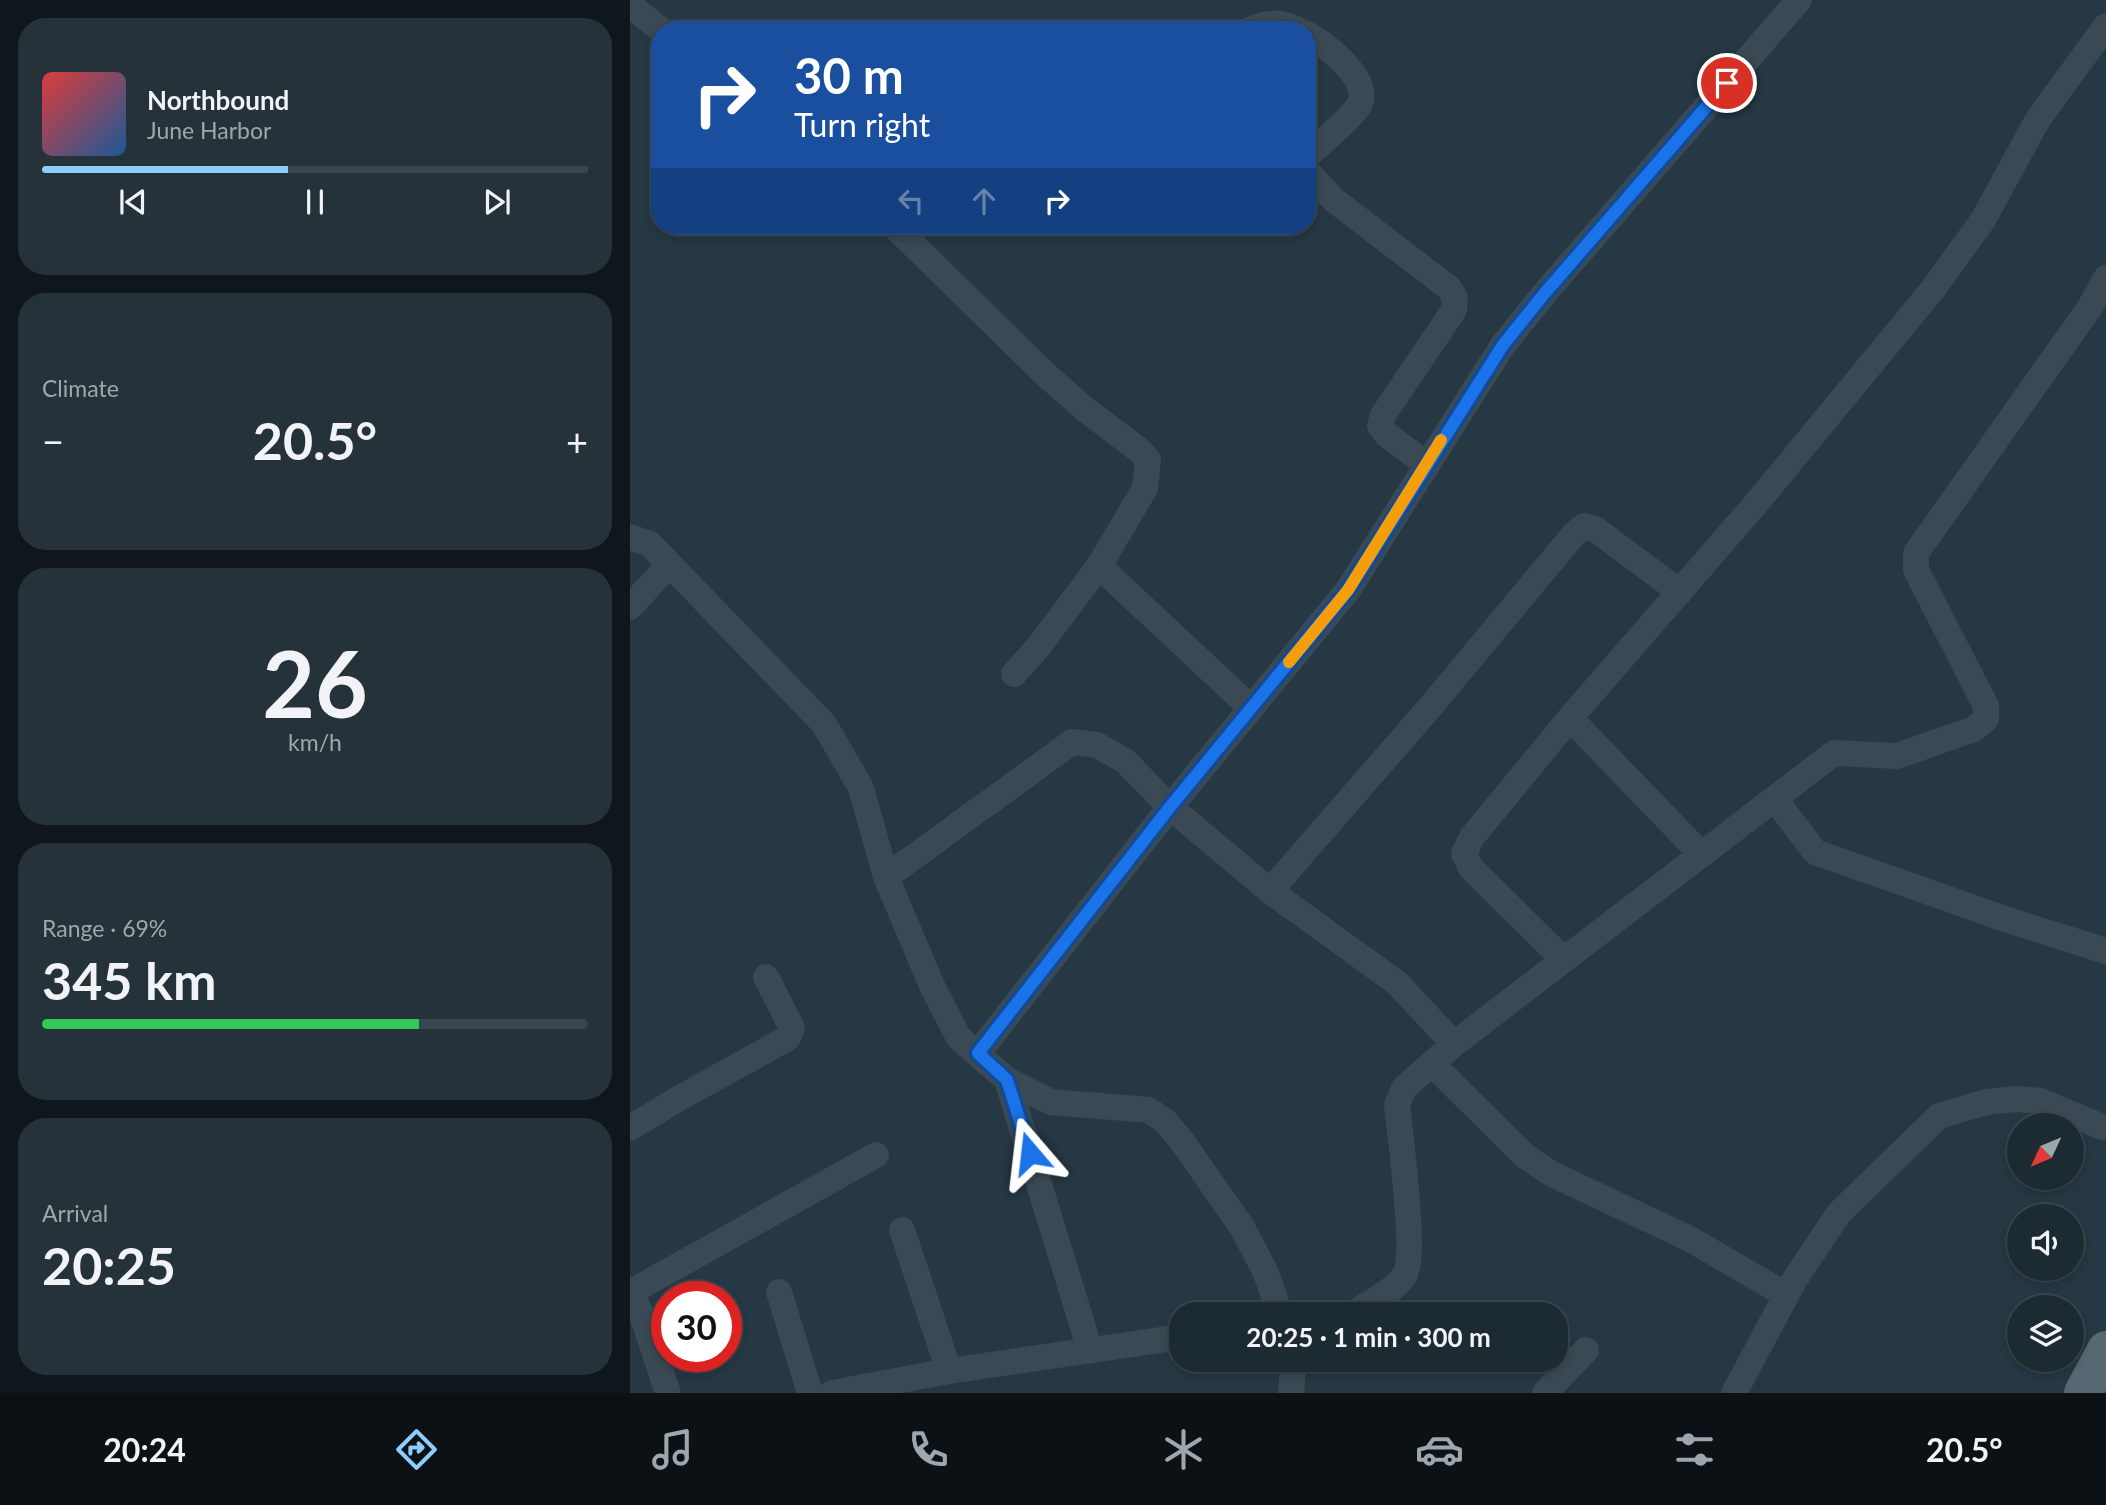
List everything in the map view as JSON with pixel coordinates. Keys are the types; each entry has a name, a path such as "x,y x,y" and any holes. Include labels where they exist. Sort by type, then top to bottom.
{"main road":[{"path":"2083,1393 2106,1350"}],"street":[{"path":"978,1053 1170,807 1348,590 1503,345 1799,0"},
{"path":"630,5 651,22"},
{"path":"1564,960 1471,868 1464,853 1472,837 1933,289 1983,220 2038,119 2106,26"},
{"path":"1316,38 1336,54 1354,75 1362,93 1359,105 1316,147"},
{"path":"1316,181 1334,200 1449,288 1455,298 1454,310 1383,415 1380,426 1386,434 1426,464"},
{"path":"903,235 1046,375 1148,460 1145,488 1099,566 1039,646 1014,674"},
{"path":"1370,1302 1396,1285 1406,1273 1409,1228 1397,1105 1404,1088 1454,1044 1834,753 1897,755 1974,729 1986,719 1986,706 1916,570 1916,553 2090,307 2106,278"},
{"path":"1270,891 1431,706 1575,533 1584,526 1595,528 1680,592"},
{"path":"630,537 650,544 824,724 861,788 886,877 958,1038 1007,1080 1051,1102 1149,1110 1166,1122 1242,1227 1266,1273 1274,1302"},
{"path":"630,607 669,565"},
{"path":"1099,566 1251,708"},
{"path":"1570,718 1702,855"},
{"path":"886,877 1072,742 1097,745 1125,761 1170,807 1270,891 1398,983 1454,1044"},
{"path":"1774,799 1815,852 2008,920 2106,951"},
{"path":"630,1128 788,1038 792,1028 766,977"},
{"path":"1432,1063 1525,1156 1543,1168 1690,1239 1786,1295"},
{"path":"1007,1080 1090,1350"},
{"path":"1734,1393 1786,1295 1839,1213 1939,1116 1986,1102 2029,1100 2041,1101 2102,1127"},
{"path":"668,1393 643,1318 630,1291 876,1155"},
{"path":"902,1230 948,1371"},
{"path":"779,1292 810,1393"},
{"path":"832,1393 948,1371 1169,1339"},
{"path":"1545,1393 1586,1350"},
{"path":"1291,1393 1293,1372"}],"slow traffic":[{"path":"1289,662 1348,590 1441,440"}],"route":[{"path":"1030,1153 1007,1080 978,1053 1170,807 1348,590 1503,345 1727,83"}]}
